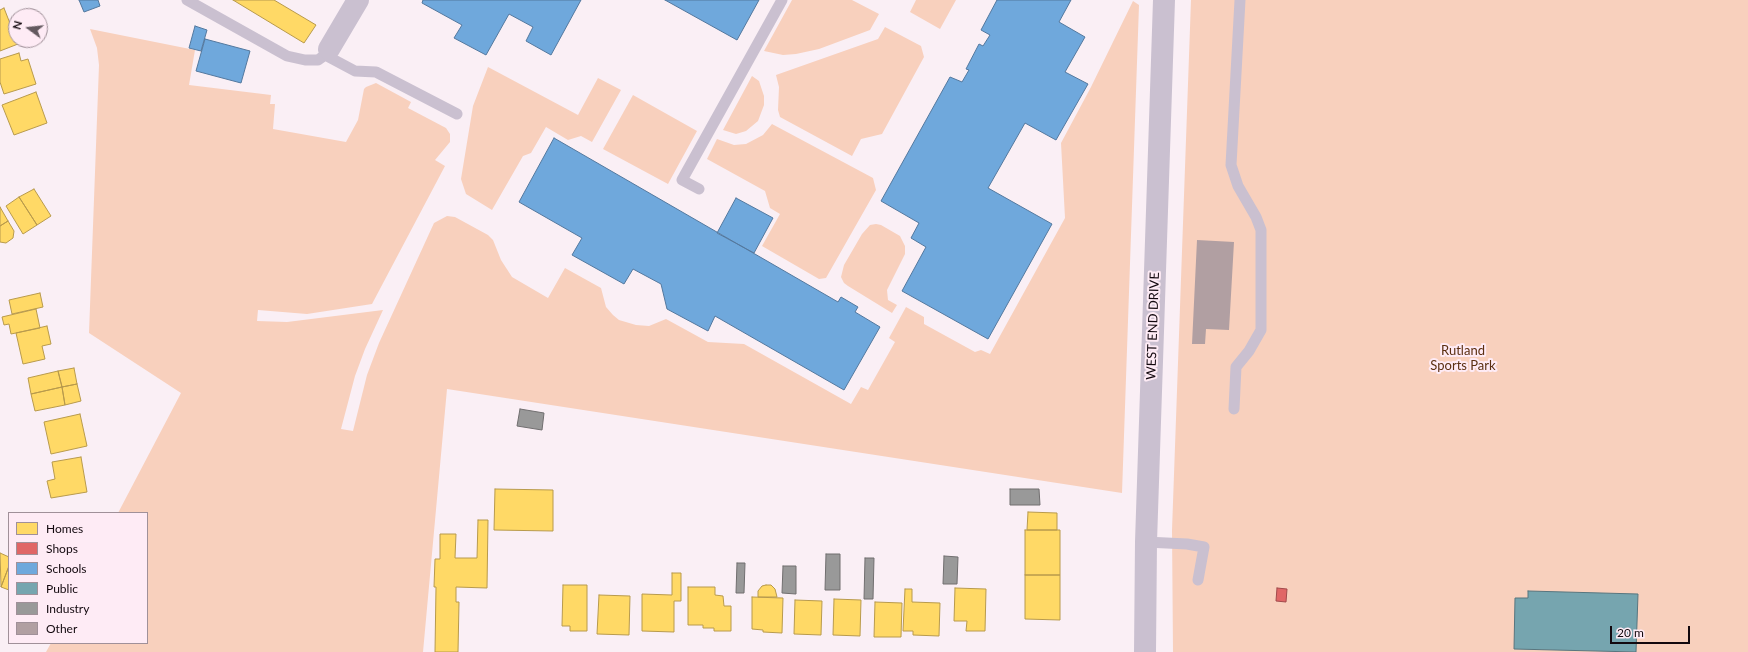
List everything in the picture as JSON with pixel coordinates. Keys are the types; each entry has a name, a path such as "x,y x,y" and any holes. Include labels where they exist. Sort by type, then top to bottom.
{"street":[{"path":"327,52 358,0"},
{"name":"WEST END DRIVE","path":"1145,652 1146,542 1164,0"}],"lane":[{"path":"187,0 286,56 305,60 318,60 327,52 355,71 376,72 457,114"},
{"path":"699,189 682,180 782,0"},
{"path":"1234,409 1236,367 1249,351 1260,330 1261,230 1238,186 1231,165 1240,0"},
{"path":"1146,542 1187,544 1204,547 1198,580"}],"green space":[{"path":"792,0 852,0 879,14 870,30 819,49 783,55 764,51"},
{"path":"916,0 956,0 940,29 910,12"},
{"name":"Rutland Sports Park","path":"1191,0 1748,0 1748,652 1173,652 1172,530"},
{"path":"1133,1 1139,5 1122,493 447,389 423,652 46,652 50,644 148,644 148,512 119,512 181,393 89,333 99,65 97,48 90,29 195,50 189,85 271,95 270,104 275,104 273,129 346,142 358,120 364,89 376,83 411,102 408,108 446,128 450,134 450,142 435,160 445,166 372,304 307,314 258,310 257,321 287,322 383,310 365,349 355,376 341,429 353,431 367,375 379,343 434,223 447,216 455,217 488,235 493,240 501,260 512,277 548,298 565,268 601,288 606,307 619,320 636,325 649,326 666,319 708,342 744,344 851,404 861,387 868,390 895,342 889,338 906,307 924,317 924,324 975,352 981,350 990,354 1065,218 1061,143 1091,87"},
{"path":"885,27 921,46 924,57 882,134 861,139 852,156 780,117 778,110 779,87 776,75 878,39"},
{"path":"488,67 578,115 598,78 621,90 592,142 581,136 568,140 546,127 531,153 523,156 492,210 466,194 461,179 473,106"},
{"path":"752,76 759,81 764,96 764,105 758,121 746,131 736,134 723,130"},
{"path":"633,95 697,131 668,184 603,149"},
{"path":"772,124 873,178 876,190 826,278 819,279 762,246 780,214 770,208 765,191 707,159 717,139 734,145 746,144 763,135"},
{"path":"870,225 881,225 900,236 905,246 905,254 887,290 888,300 897,305 892,313 848,286 844,283 841,277 844,265 862,234"}],"building: Homes":[{"path":"233,0 274,0 316,25 304,43"},
{"path":"4,8 8,18 8,48 0,51 0,10"},
{"path":"19,53 21,61 28,59 36,84 4,94 0,82 0,59"},
{"path":"36,92 47,123 14,135 2,105"},
{"path":"34,189 51,216 37,225 19,197"},
{"path":"19,197 37,225 23,234 6,206"},
{"path":"0,207 8,221 0,226"},
{"path":"8,221 14,231 13,238 6,243 0,242 0,226"},
{"path":"40,293 43,307 12,314 9,300"},
{"path":"36,309 40,328 11,334 9,324 4,325 2,317"},
{"path":"47,326 51,344 42,346 45,359 23,364 16,333"},
{"path":"74,368 77,384 62,387 58,371"},
{"path":"58,371 62,387 31,394 28,378"},
{"path":"77,384 81,401 65,405 62,387"},
{"path":"62,387 65,405 35,411 31,394"},
{"path":"80,414 87,446 51,454 44,422"},
{"path":"81,457 87,492 51,498 47,481 55,479 52,462"},
{"path":"495,489 553,490 553,531 494,530"},
{"path":"1028,512 1057,513 1057,530 1027,530"},
{"path":"478,520 488,520 487,588 456,587 456,602 459,602 458,652 435,652 435,559 440,559 440,534 456,534 455,558 477,558"},
{"path":"1025,530 1060,530 1060,575 1025,575"},
{"path":"0,553 8,557 8,569 1,587"},
{"path":"8,569 8,590 1,587"},
{"path":"672,573 681,573 681,601 674,601 674,632 642,631 642,594 672,595"},
{"path":"1025,575 1060,575 1060,620 1025,619"},
{"path":"563,585 587,585 587,631 570,631 570,626 562,626"},
{"path":"771,585 775,589 777,597 758,597 758,591 762,586"},
{"path":"688,587 715,587 715,595 723,596 724,606 731,606 731,631 714,631 714,628 703,628 703,625 688,625"},
{"path":"955,588 986,589 985,631 966,631 967,621 954,621"},
{"path":"905,589 912,589 912,602 940,603 939,636 913,635 913,631 903,631"},
{"path":"599,595 630,596 629,635 597,634"},
{"path":"752,597 783,598 782,633 763,632 763,630 752,629"},
{"path":"834,599 861,600 860,636 833,635"},
{"path":"795,600 822,601 821,635 794,634"},
{"path":"875,602 902,603 901,637 874,637"}],"building: Shops":[{"path":"1277,588 1287,589 1286,602 1276,601"}],"building: Schools":[{"path":"79,0 98,0 100,6 84,12"},
{"path":"423,0 581,0 551,55 526,41 533,27 509,14 486,55 454,38 462,25 422,3"},
{"path":"665,0 759,0 737,40"},
{"path":"997,0 1071,0 1059,22 1085,37 1065,72 1088,84 1056,140 1025,123 988,188 1052,224 988,339 902,291 926,247 911,238 919,223 881,201 950,77 962,82 969,70 966,69 979,44 983,46 990,35 981,30"},
{"path":"195,26 207,30 201,51 189,48"},
{"path":"205,39 250,51 241,83 196,71"},
{"path":"554,138 838,302 841,297 858,307 855,312 880,327 844,390 715,316 708,331 667,309 661,284 633,269 624,284 572,255 582,238 519,202"},
{"path":"736,198 773,218 754,253 717,233"}],"building: Public":[{"path":"1528,591 1638,594 1636,652 1514,649 1515,598 1528,598"}],"building: Industry":[{"path":"520,409 544,413 542,430 517,426"},
{"path":"1010,489 1039,489 1040,505 1010,505"},
{"path":"826,554 840,554 840,590 825,590"},
{"path":"944,556 958,557 957,584 943,584"},
{"path":"865,558 874,558 873,599 864,599"},
{"path":"737,563 745,563 744,593 736,593"},
{"path":"783,566 796,566 796,594 782,593"}],"building: Other":[{"path":"1197,240 1234,242 1229,330 1206,329 1205,344 1192,344"}]}
